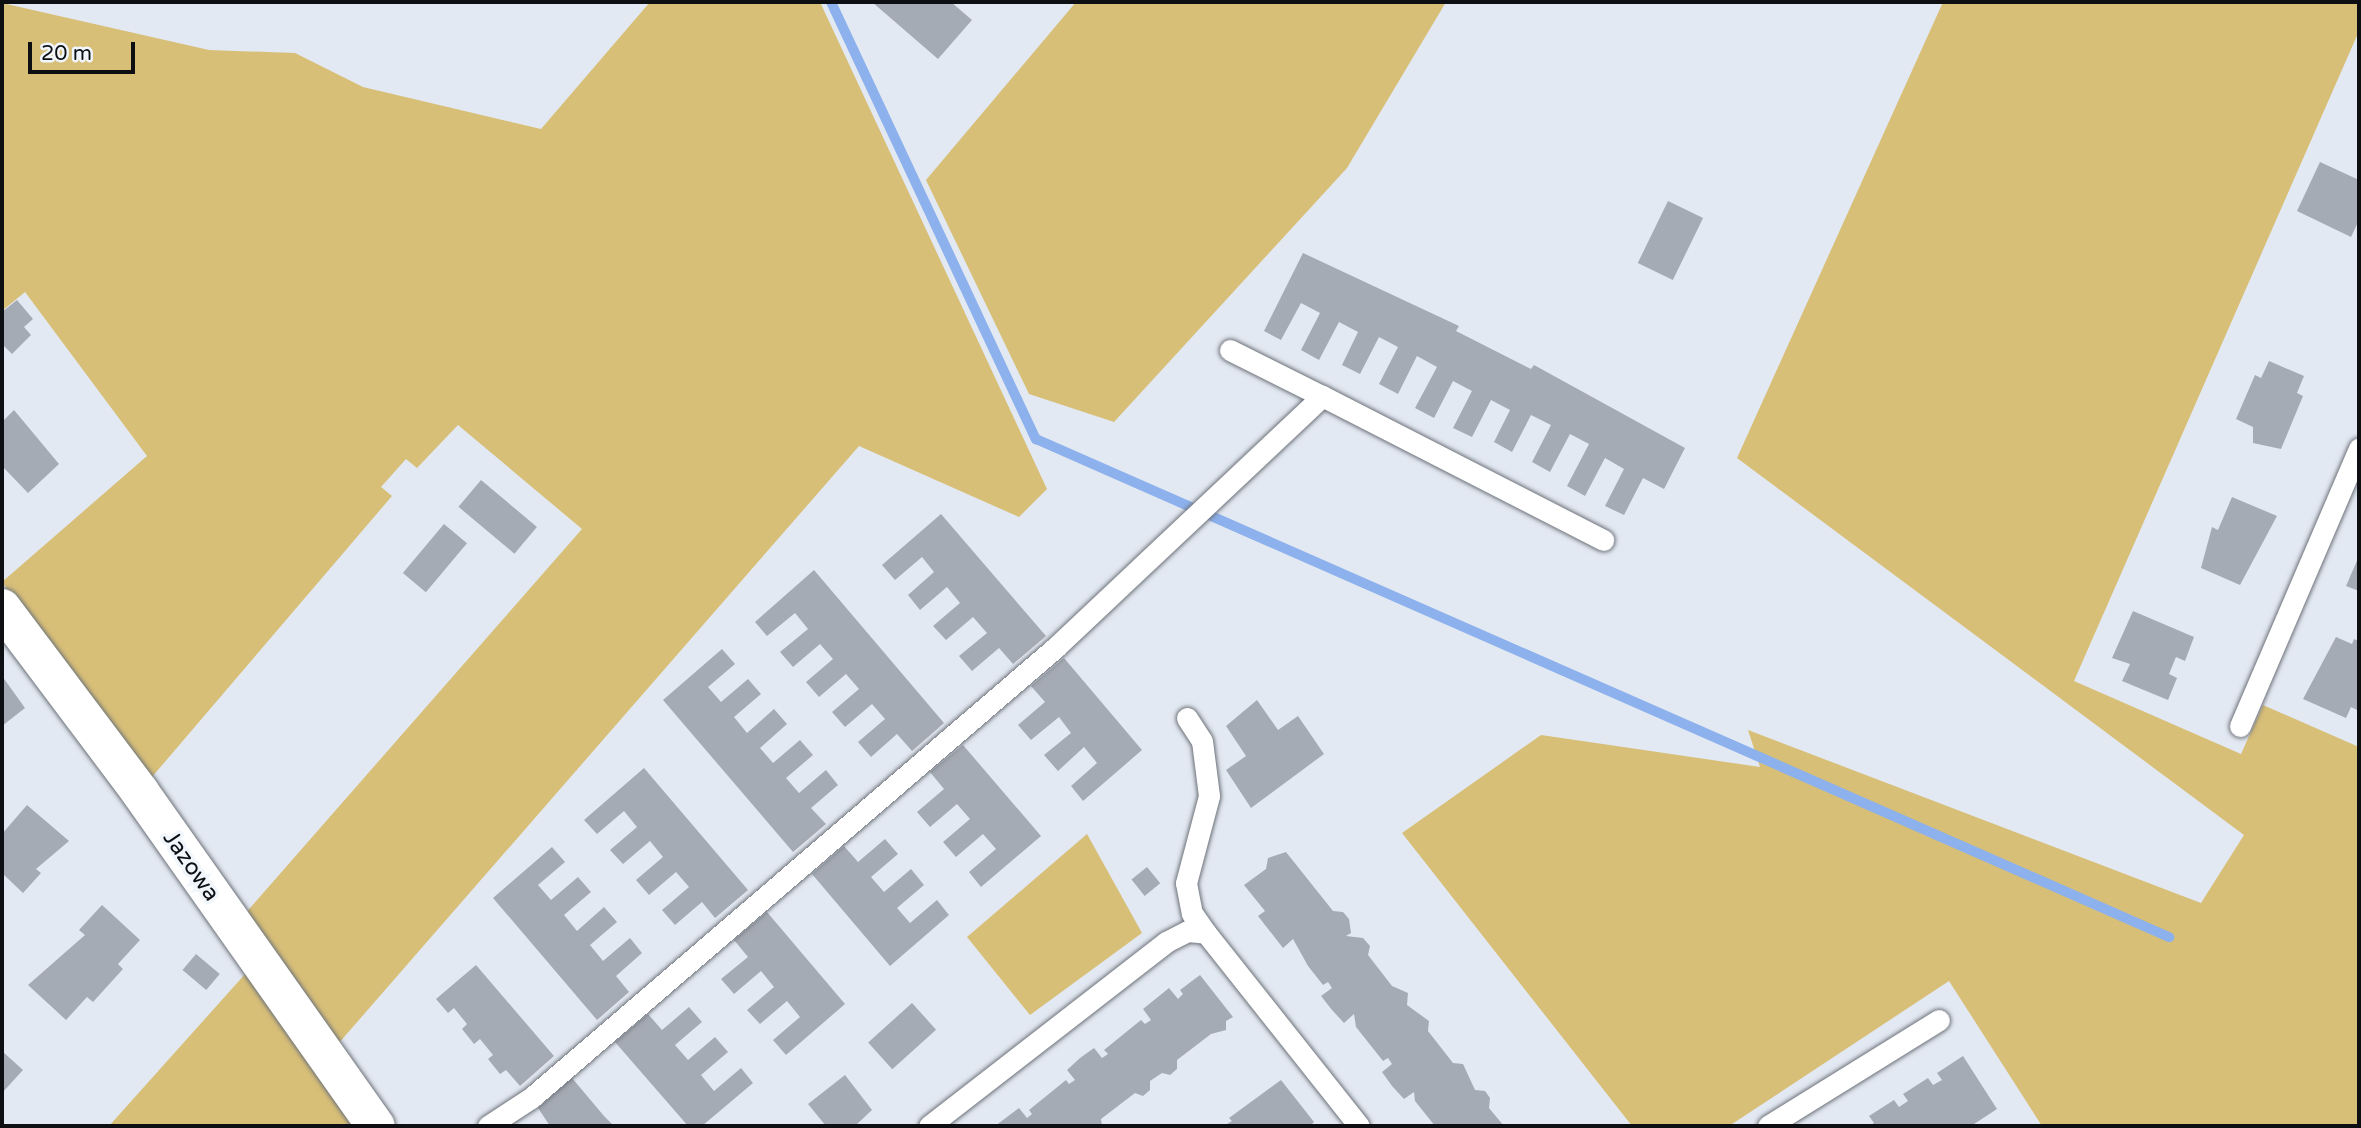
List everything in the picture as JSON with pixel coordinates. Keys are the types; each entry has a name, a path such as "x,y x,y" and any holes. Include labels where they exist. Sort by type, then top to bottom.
{"street":[{"name":"Jazowa","path":"2,608 140,792 376,1126"}],"lane":[{"path":"1230,350 1603,540"},
{"path":"488,1126 531,1098 1056,647 1322,396"},
{"path":"2240,726 2359,448"},
{"path":"1187,718 1202,741 1209,796 1186,892 1192,913 1359,1126"},
{"path":"929,1126 1166,942 1188,931 1206,933"},
{"path":"1768,1126 1939,1020"}],"shaded area":[{"path":"650,2 820,2 1047,489 1019,517 859,446 338,1044 243,916 582,529 458,425 417,468 406,459 381,487 392,496 146,784 2,582 147,456 25,292 2,311 2,3 209,50 295,53 363,87 541,129"},
{"path":"1076,2 1446,2 1347,168 1114,422 1029,394 926,180"},
{"path":"1943,2 2359,2 2359,31 2074,681 2241,754 2263,705 2359,747 2359,1126 2042,1126 1949,981 1729,1126 1632,1126 1402,833 1541,735 1760,767 1748,730 2201,903 2244,835 1737,458"},
{"path":"1087,834 1142,933 1030,1015 967,937"},
{"path":"246,973 356,1126 109,1126"}],"building":[{"path":"872,2 951,2 972,20 938,59"},
{"path":"2320,162 2359,180 2359,220 2351,237 2297,211"},
{"path":"1668,201 1703,218 1673,280 1638,263"},
{"path":"1303,253 1459,326 1456,331 1531,369 1534,365 1685,448 1664,489 1643,478 1624,515 1605,506 1624,469 1605,458 1585,496 1567,486 1589,444 1570,434 1550,472 1532,462 1551,425 1531,415 1512,452 1494,442 1510,410 1491,400 1472,437 1453,428 1472,391 1453,381 1434,418 1415,408 1437,367 1417,356 1398,394 1379,384 1398,347 1379,337 1360,374 1342,365 1358,332 1339,322 1319,360 1301,350 1320,313 1301,303 1281,340 1264,331"},
{"path":"17,300 33,319 24,327 31,335 12,354 2,344 2,312"},
{"path":"2269,361 2304,376 2297,393 2303,396 2281,449 2253,443 2253,427 2236,419 2255,375 2261,378"},
{"path":"14,410 59,464 28,493 2,466 2,422"},
{"path":"481,480 537,527 514,554 459,507"},
{"path":"2232,497 2277,516 2240,585 2201,568 2212,527 2218,530"},
{"path":"941,514 1046,636 1013,664 999,648 972,671 959,656 987,633 973,617 946,640 933,626 960,603 947,587 920,610 908,595 934,572 922,557 895,580 882,565"},
{"path":"444,524 467,543 426,592 403,573"},
{"path":"2359,556 2359,591 2346,586"},
{"path":"814,570 944,723 912,751 897,734 871,757 858,742 885,719 872,704 845,727 832,712 859,689 846,674 819,697 806,682 833,659 820,644 793,667 780,652 808,629 795,613 767,636 755,622"},
{"path":"2133,611 2194,637 2185,661 2176,657 2169,674 2177,678 2168,700 2122,681 2130,664 2112,658"},
{"path":"2336,637 2352,644 2354,639 2359,641 2359,711 2351,707 2346,718 2303,699"},
{"path":"722,649 735,664 708,687 721,702 748,679 761,694 734,717 747,733 774,709 787,724 760,748 773,763 800,740 813,755 786,778 799,793 826,770 838,785 811,808 826,824 793,852 663,700"},
{"path":"1064,658 1142,750 1083,801 1071,786 1097,763 1084,747 1058,771 1044,755 1071,733 1059,717 1031,740 1018,725 1045,702 1031,686"},
{"path":"2,676 25,708 2,726"},
{"path":"1257,700 1278,730 1298,716 1324,754 1251,808 1226,770 1246,756 1226,726"},
{"path":"963,745 1041,836 981,887 969,872 996,849 983,834 956,857 943,842 970,819 957,804 930,827 917,812 944,789 930,772"},
{"path":"644,768 748,890 715,918 702,902 675,925 662,910 689,887 676,872 649,895 636,880 663,857 650,841 623,864 610,850 637,827 624,811 597,834 584,820"},
{"path":"27,805 69,841 36,869 41,873 23,893 2,873 2,834"},
{"path":"885,839 898,854 871,877 884,892 911,869 924,885 897,908 910,923 937,900 949,915 890,966 812,874 844,846 858,862"},
{"path":"552,847 565,862 538,885 551,900 578,877 591,892 564,915 577,931 604,907 617,922 590,945 603,961 630,938 642,953 616,976 629,992 597,1020 493,898"},
{"path":"1286,852 1333,911 1343,912 1349,919 1351,933 1346,936 1363,938 1370,946 1368,955 1392,986 1408,993 1407,1005 1429,1021 1428,1031 1453,1063 1463,1064 1475,1090 1485,1091 1490,1098 1489,1108 1504,1126 1435,1126 1415,1101 1414,1092 1404,1099 1392,1086 1382,1072 1392,1064 1388,1058 1383,1061 1356,1027 1354,1014 1344,1023 1321,996 1332,988 1328,982 1323,985 1308,966 1293,939 1283,948 1258,916 1265,911 1244,885 1266,869 1268,858"},
{"path":"1147,867 1160,883 1145,896 1131,880"},
{"path":"102,905 140,940 118,964 123,969 93,1002 87,997 66,1020 28,985 85,935 79,930"},
{"path":"767,912 845,1004 786,1055 773,1040 800,1017 787,1001 760,1024 747,1010 774,987 761,971 734,994 721,979 748,957 734,940"},
{"path":"196,954 220,974 206,990 183,970"},
{"path":"476,965 554,1056 520,1086 506,1070 500,1074 488,1059 493,1055 480,1039 474,1044 462,1029 467,1024 454,1008 448,1013 436,999"},
{"path":"1200,975 1233,1017 1226,1021 1226,1030 1211,1034 1177,1060 1177,1069 1170,1075 1162,1073 1150,1081 1150,1090 1143,1096 1135,1093 1101,1119 1102,1126 995,1126 1019,1108 1027,1118 1032,1114 1029,1110 1066,1080 1069,1084 1075,1080 1067,1070 1080,1058 1094,1048 1102,1058 1108,1054 1104,1050 1141,1020 1145,1024 1151,1020 1143,1009 1169,988 1178,999 1183,994 1180,990"},
{"path":"912,1003 936,1030 892,1069 868,1042"},
{"path":"689,1007 702,1022 675,1045 688,1060 715,1037 728,1052 701,1075 714,1091 741,1068 753,1083 702,1126 688,1126 615,1042 648,1014 662,1030"},
{"path":"2,1051 23,1070 2,1093"},
{"path":"1963,1056 1997,1109 1971,1126 1869,1126 1874,1123 1869,1116 1894,1100 1899,1107 1908,1101 1903,1094 1928,1078 1933,1085 1942,1080 1937,1073"},
{"path":"845,1075 872,1110 855,1126 826,1126 808,1104"},
{"path":"572,1078 614,1126 550,1126 538,1108"},
{"path":"1281,1080 1314,1122 1310,1126 1224,1126 1232,1121 1229,1118"}],"waterway":[{"path":"831,2 1036,439 2169,937"}]}
